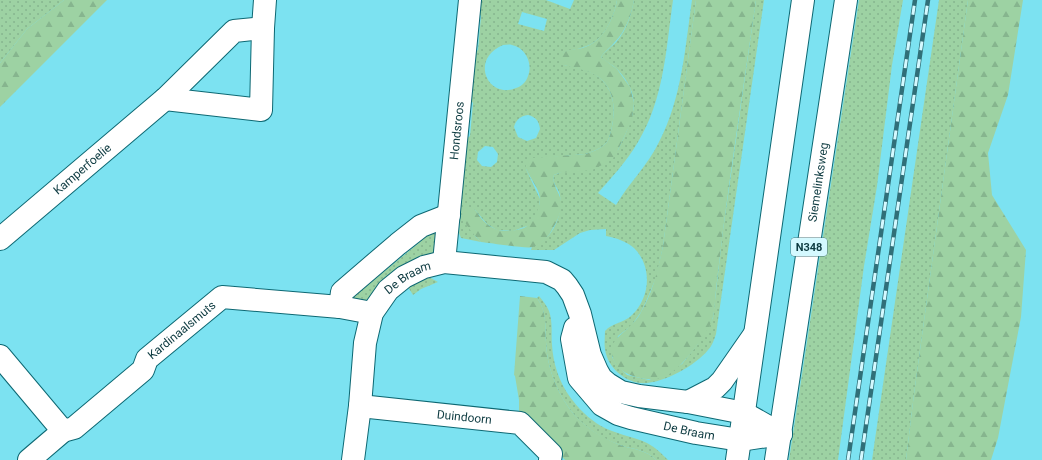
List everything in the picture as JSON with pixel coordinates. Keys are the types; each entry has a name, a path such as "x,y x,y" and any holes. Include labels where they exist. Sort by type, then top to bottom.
{"street":[{"path":"165,99 261,110 265,0"},
{"name":"Hondsroos","path":"444,262 470,0"},
{"path":"739,450 754,335 803,0"},
{"name":"Siemelinksweg","path":"776,460 846,0"},
{"name":"Kamperfoelie","path":"0,239 165,99 234,32 263,28"},
{"path":"340,307 342,292 398,244 421,226 449,215"},
{"name":"De Braam","path":"354,460 365,343 372,313 388,290 404,278 424,267 444,262 546,272 562,280 573,295 580,314 590,355 597,371 601,378 608,384 621,392 639,396 688,402 744,413 781,434"},
{"name":"Kardinaalsmuts","path":"29,460 64,431 74,428 143,370 147,359 222,297 340,307 372,313"},
{"name":"De Braam","path":"580,314 572,339 579,378 602,405 618,414 696,433 739,450 781,434"},
{"path":"688,402 715,388 722,381 754,335"},
{"path":"0,356 64,431"},
{"name":"Duindoorn","path":"360,406 520,423 551,454 550,460"}],"green space":[{"path":"0,0 64,0 27,29 0,63"},
{"path":"64,0 107,0 0,107 0,63 27,29"},
{"path":"477,0 546,0 570,9 574,0 617,0 616,7 610,21 602,35 597,40 579,49 563,53 564,65 595,74 607,86 612,98 614,111 608,140 604,145 585,154 533,159 526,169 540,199 539,210 530,225 513,231 497,230 487,224 475,210 471,208 475,236 481,242 461,238 459,233 460,221 455,220 463,142 470,136 473,103 467,96 471,55 478,50 481,16 476,9","holes":["522,12 547,19 544,31 518,24","503,45 510,45 521,49 525,53 530,67 524,84 516,88 506,90 497,88 491,83 486,76 485,68 487,59 493,51","528,115 535,118 538,122 540,129 536,138 527,141 518,137 514,127 516,122 523,116","485,146 493,147 498,154 497,162 491,167 482,166 477,160 478,152"]},
{"path":"617,0 634,0 630,17 625,28 601,57 617,69 630,87 634,103 632,120 618,150 614,157 592,170 559,173 554,175 553,178 561,201 560,212 550,234 540,244 533,247 516,247 481,242 464,221 462,212 464,209 470,207 476,211 488,225 497,229 511,231 524,228 530,224 533,219 537,211 540,198 537,188 526,169 526,163 533,158 585,154 604,145 608,140 614,111 612,98 607,86 594,74 585,70 564,65 561,62 560,56 566,51 583,48 597,40 607,28 616,7"},
{"path":"634,0 673,0 663,73 659,91 647,126 629,156 598,193 616,205 655,150 667,125 682,72 692,0 696,0 663,246 657,275 641,312 631,326 618,336 612,357 616,364 627,375 649,380 682,364 697,345 713,318 723,230 756,0 764,0 716,334 713,343 695,362 667,378 648,383 634,382 617,372 612,367 606,355 605,347 605,331 611,326 629,318 638,308 646,291 647,282 644,264 634,248 621,240 606,236 606,229 590,230 580,233 554,250 531,250 532,247 545,239 555,226 558,219 560,211 560,196 554,183 554,175 618,150 628,129 634,100 631,91 618,70 601,57 617,41 626,27"},
{"path":"696,0 756,0 723,230 715,307 713,317 706,332 693,351 678,367 664,377 656,379 639,378 622,371 616,365 613,358 612,349 614,342 638,318 655,280 663,246"},
{"path":"859,0 903,0 892,65 877,186 864,266 838,460 789,460"},
{"path":"939,0 968,0 906,460 872,460"},
{"path":"968,0 1023,0 1008,95 988,153 992,195 1026,250 1021,317 998,438 991,460 906,460 914,394"},
{"path":"436,231 439,235 438,247 432,256 366,300 347,300 357,294 421,241 424,233"},
{"path":"429,277 438,282 421,289 413,295 408,287"},
{"path":"520,296 537,298 540,303 545,319 547,351 550,368 556,385 569,408 585,425 605,438 620,445 649,454 656,460 565,460 519,411 519,400 514,375"},
{"path":"539,296 547,307 550,315 553,352 557,372 566,391 573,401 588,417 601,426 647,443 668,460 656,460 649,454 605,439 579,420 569,408 556,385 550,368 547,351 545,319 537,298"}],"railway":[{"path":"848,460 915,0"},
{"path":"861,460 928,0"}]}
